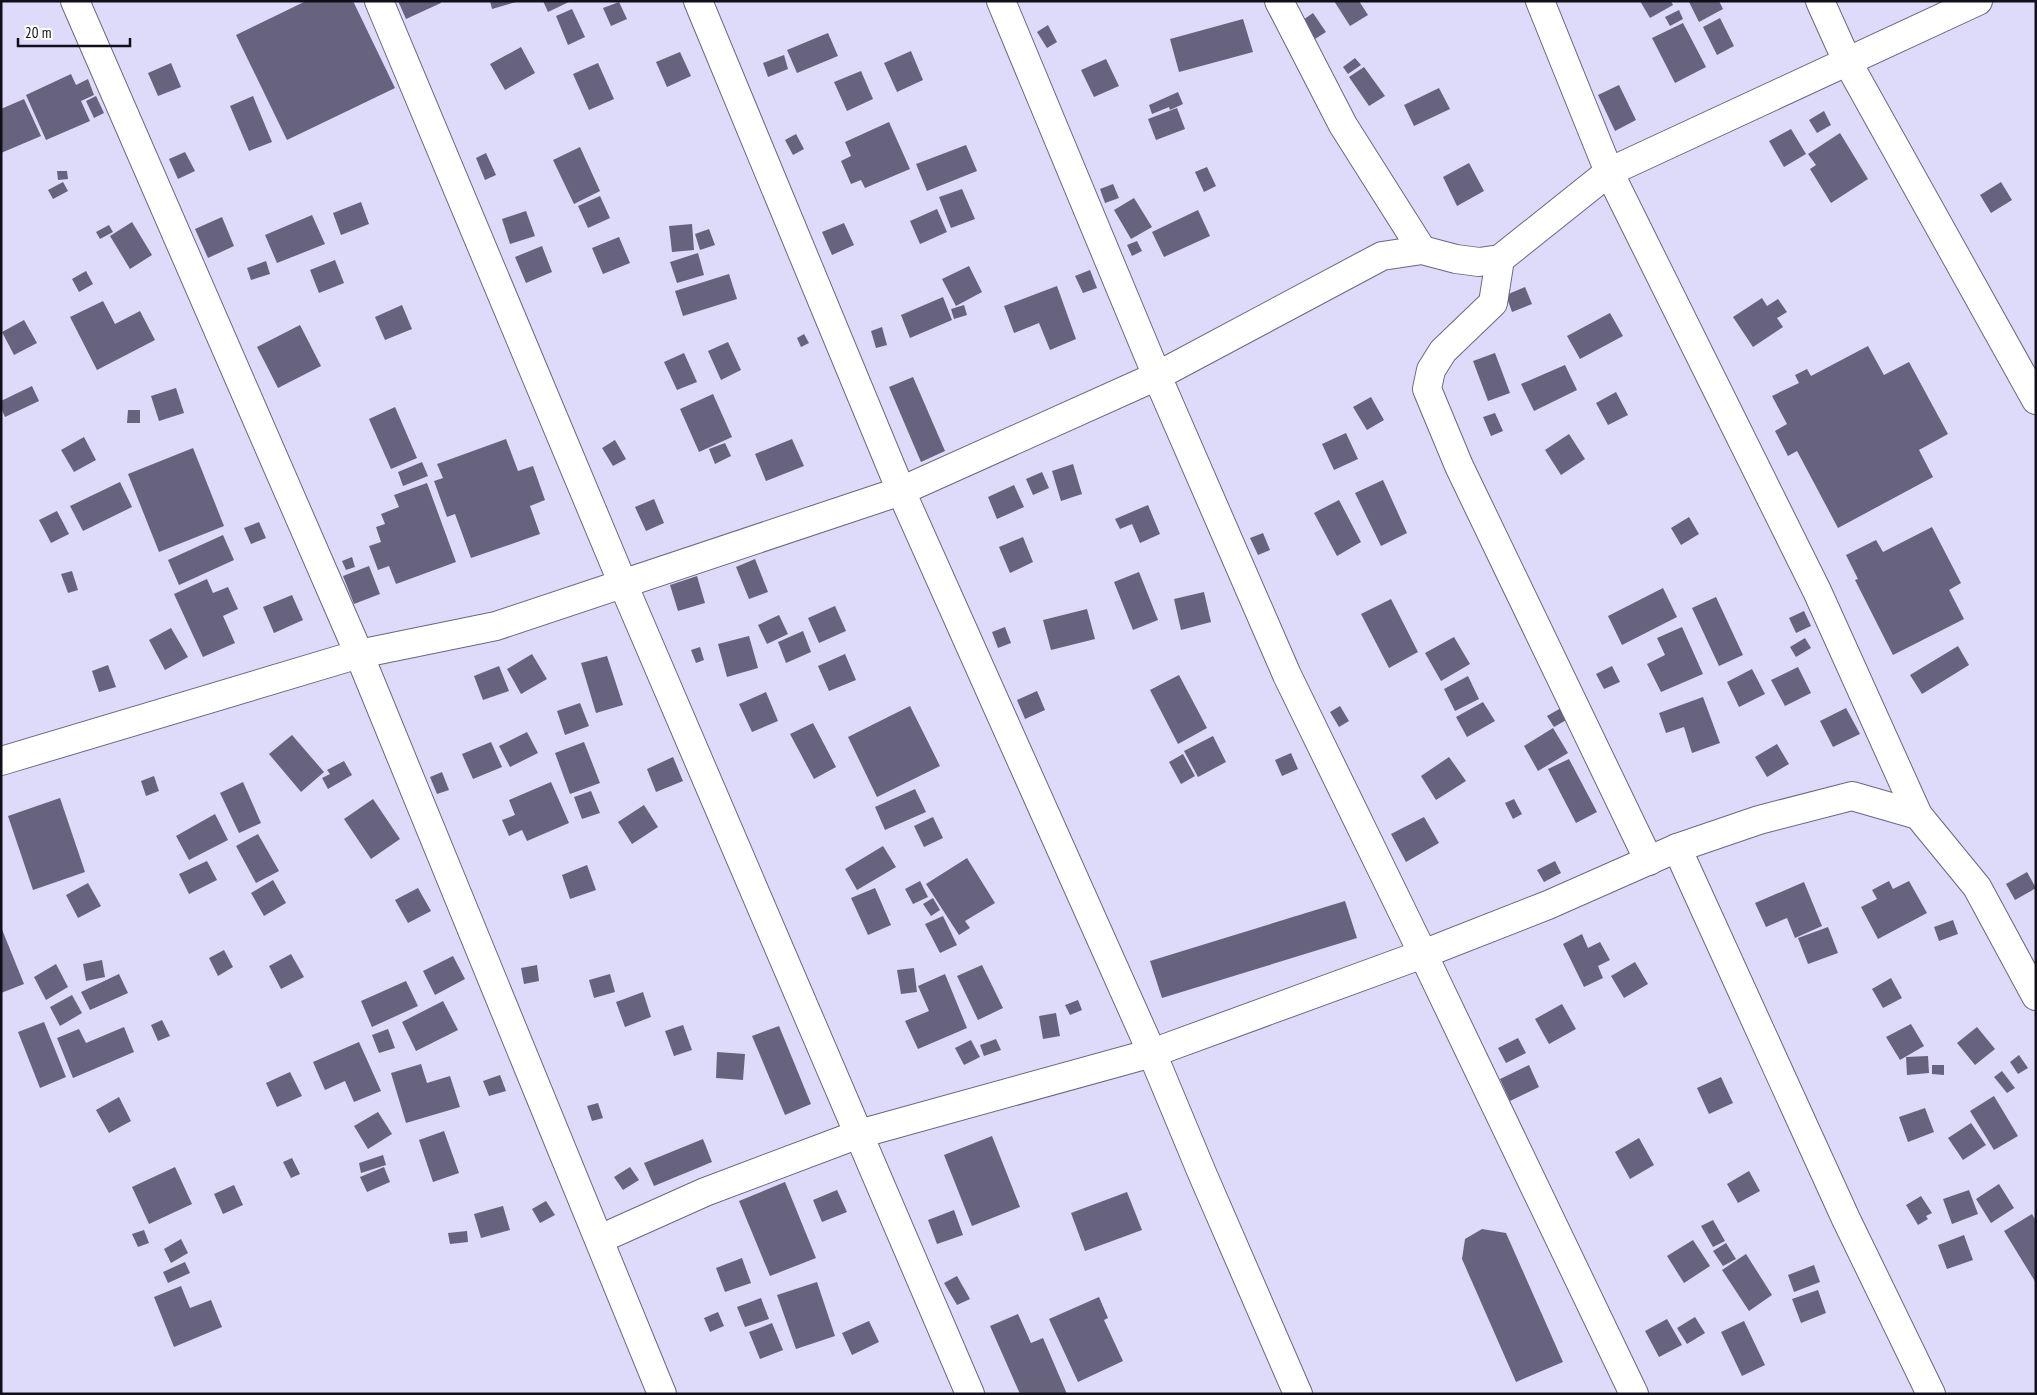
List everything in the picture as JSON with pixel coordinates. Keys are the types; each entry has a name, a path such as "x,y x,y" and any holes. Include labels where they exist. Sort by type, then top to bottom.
{"street":[{"path":"75,1 359,654 662,1394"},
{"path":"379,1 623,584 970,1394"},
{"path":"698,1 902,491 1152,1053 1298,1394"},
{"path":"1001,1 1158,376 1287,675 1634,1394"},
{"path":"1279,1 1343,124 1422,250"},
{"path":"1540,1 1609,172 1817,591 1918,815 1978,887 2036,996"},
{"path":"1820,1 1847,60 2036,400"},
{"path":"1,761 359,654 496,626 902,491 1158,376 1382,256 1422,250 1456,259 1479,262 1500,259 1609,172 1847,60 1978,1"},
{"path":"1500,259 1492,303 1443,352 1430,370 1427,389 1459,466 1649,861"},
{"path":"600,1239 705,1192 859,1134 1152,1053 1423,954 1548,905 1678,848 1759,820 1852,796 1918,815"},
{"path":"1678,848 1846,1219 1931,1394"}],"building":[{"path":"306,1 353,1 395,88 287,140 236,35"},
{"path":"398,1 440,1 441,3 406,19"},
{"path":"490,1 516,1 516,2 492,9"},
{"path":"543,1 571,1 548,12"},
{"path":"1334,1 1359,1 1368,15 1350,26"},
{"path":"1640,1 1671,1 1673,5 1650,18"},
{"path":"1719,1 1723,9 1699,22 1689,2"},
{"path":"619,2 627,19 611,26 603,8"},
{"path":"572,9 585,37 568,45 556,16"},
{"path":"1679,10 1683,19 1670,26 1665,17"},
{"path":"1313,13 1326,32 1315,39 1303,20"},
{"path":"1720,18 1734,46 1717,55 1703,27"},
{"path":"1243,19 1253,52 1179,72 1170,39"},
{"path":"1683,23 1706,67 1675,83 1652,38"},
{"path":"1048,25 1057,42 1047,48 1037,32"},
{"path":"828,33 838,56 797,73 787,50"},
{"path":"521,47 535,73 505,90 490,64"},
{"path":"911,51 923,80 897,92 884,63"},
{"path":"680,52 691,76 667,87 656,62"},
{"path":"784,55 788,69 768,77 763,63"},
{"path":"1355,58 1361,65 1348,74 1343,67"},
{"path":"1106,59 1119,86 1094,97 1081,70"},
{"path":"171,63 181,87 158,96 148,73"},
{"path":"598,63 614,99 589,110 573,74"},
{"path":"1364,67 1385,96 1369,106 1349,77"},
{"path":"861,71 873,99 847,111 834,82"},
{"path":"71,74 76,85 88,79 94,95 81,101 90,121 46,140 26,95"},
{"path":"1619,85 1636,120 1615,131 1598,95"},
{"path":"1439,88 1450,109 1414,126 1404,105"},
{"path":"1178,92 1183,104 1170,110 1169,107 1152,114 1149,105"},
{"path":"96,96 104,113 94,118 86,101"},
{"path":"253,96 272,142 249,151 230,106"},
{"path":"24,99 41,136 1,153 1,109"},
{"path":"1177,108 1185,129 1156,140 1148,119"},
{"path":"1824,111 1831,125 1817,133 1809,120"},
{"path":"889,122 910,169 865,188 861,180 851,184 841,161 851,156 845,142"},
{"path":"1791,129 1806,154 1784,167 1769,141"},
{"path":"1840,133 1868,179 1831,203 1810,169 1816,165 1808,154"},
{"path":"796,134 804,149 793,155 785,140"},
{"path":"966,145 977,171 927,191 916,164"},
{"path":"580,147 600,191 574,204 553,160"},
{"path":"185,152 195,171 178,179 169,159"},
{"path":"486,153 496,175 485,180 476,158"},
{"path":"1469,163 1484,191 1457,206 1443,177"},
{"path":"1207,167 1216,186 1204,192 1195,172"},
{"path":"57,171 67,171 68,179 58,180"},
{"path":"63,182 68,191 53,199 48,190"},
{"path":"2001,182 2012,200 1991,213 1980,195"},
{"path":"1113,184 1119,198 1105,203 1100,189"},
{"path":"962,189 975,219 951,228 939,197"},
{"path":"600,196 610,218 588,228 578,206"},
{"path":"1134,198 1152,227 1131,239 1114,210"},
{"path":"361,202 369,224 341,235 333,213"},
{"path":"937,209 947,232 920,244 910,221"},
{"path":"1198,210 1210,236 1164,257 1152,232"},
{"path":"526,211 535,236 510,244 502,219"},
{"path":"312,215 325,244 277,263 265,235"},
{"path":"222,217 234,246 208,258 195,229"},
{"path":"132,222 152,255 130,269 110,236"},
{"path":"844,223 854,245 832,255 822,232"},
{"path":"692,224 694,250 672,252 669,226"},
{"path":"109,225 113,232 100,239 96,232"},
{"path":"709,229 715,245 700,250 695,234"},
{"path":"619,237 630,263 603,274 592,248"},
{"path":"1137,241 1142,251 1132,256 1127,245"},
{"path":"542,246 552,272 526,283 515,257"},
{"path":"698,253 704,275 677,283 670,262"},
{"path":"335,260 344,283 319,293 310,270"},
{"path":"266,261 270,274 251,280 247,268"},
{"path":"969,266 982,292 956,306 942,279"},
{"path":"1090,270 1097,288 1083,293 1075,276"},
{"path":"86,271 93,284 79,292 72,279"},
{"path":"729,274 737,299 683,316 675,291"},
{"path":"1057,286 1076,339 1050,350 1039,323 1014,333 1004,306"},
{"path":"1525,287 1532,304 1512,312 1506,295"},
{"path":"943,297 952,320 910,338 901,315"},
{"path":"1762,298 1767,306 1778,299 1787,312 1777,318 1783,327 1753,347 1733,317"},
{"path":"103,301 115,324 140,311 155,340 97,370 70,317"},
{"path":"402,305 412,329 385,340 375,317"},
{"path":"964,305 967,315 954,319 951,309"},
{"path":"1610,313 1623,336 1580,359 1567,336"},
{"path":"24,320 37,343 14,355 2,332"},
{"path":"300,325 321,366 278,388 257,347"},
{"path":"882,327 887,345 876,348 871,331"},
{"path":"804,334 809,343 801,347 797,338"},
{"path":"728,342 741,370 721,380 708,351"},
{"path":"1868,346 1884,375 1909,362 1948,434 1919,450 1933,477 1838,528 1797,451 1788,456 1775,431 1787,424 1772,396 1799,383 1795,375 1807,369 1811,376"},
{"path":"684,353 697,382 677,390 664,362"},
{"path":"1495,353 1510,393 1488,401 1473,361"},
{"path":"1565,365 1577,390 1534,411 1521,384"},
{"path":"913,377 945,451 921,462 889,387"},
{"path":"32,386 39,401 5,417 1,408 1,401"},
{"path":"176,388 184,413 159,421 151,396"},
{"path":"1616,392 1628,415 1608,425 1596,403"},
{"path":"713,394 732,437 699,452 680,409"},
{"path":"1371,397 1384,420 1367,430 1353,407"},
{"path":"395,407 417,458 391,469 369,419"},
{"path":"128,410 140,410 140,423 127,423"},
{"path":"1495,413 1503,431 1491,436 1483,417"},
{"path":"1346,433 1358,459 1334,470 1322,444"},
{"path":"1569,434 1585,459 1561,475 1545,450"},
{"path":"84,437 96,460 74,472 61,450"},
{"path":"506,439 518,471 533,466 545,500 530,506 540,534 471,558 455,514 447,517 434,481 443,478 437,464"},
{"path":"792,439 804,466 766,481 755,454"},
{"path":"615,440 626,459 613,466 602,448"},
{"path":"725,443 731,456 715,464 709,449"},
{"path":"193,448 224,526 159,552 128,474"},
{"path":"422,462 428,476 403,486 398,472"},
{"path":"1073,464 1082,494 1061,501 1052,471"},
{"path":"1042,472 1049,488 1033,495 1026,479"},
{"path":"1383,480 1407,533 1381,546 1355,493"},
{"path":"120,482 132,507 83,531 70,506"},
{"path":"427,483 456,562 396,584 389,566 378,570 369,546 381,542 376,527 385,524 381,514 399,507 394,495"},
{"path":"1014,485 1024,507 997,519 988,497"},
{"path":"654,499 664,523 646,531 635,507"},
{"path":"1339,500 1361,542 1337,556 1314,513"},
{"path":"1148,505 1160,534 1140,543 1132,524 1120,529 1115,519"},
{"path":"57,511 69,534 51,543 39,520"},
{"path":"1689,517 1699,534 1681,545 1671,528"},
{"path":"259,522 266,538 251,544 244,528"},
{"path":"1932,527 1961,583 1949,590 1964,619 1893,655 1855,580 1858,579 1846,555 1876,540 1883,552"},
{"path":"1263,533 1270,550 1258,555 1250,538"},
{"path":"223,535 234,560 179,585 168,560"},
{"path":"1023,537 1033,562 1010,573 999,547"},
{"path":"352,557 355,567 346,570 342,561"},
{"path":"755,559 768,592 749,599 736,567"},
{"path":"369,566 380,594 354,604 343,576"},
{"path":"72,571 78,590 68,593 61,574"},
{"path":"1139,572 1158,620 1133,630 1114,582"},
{"path":"697,576 705,603 678,611 670,585"},
{"path":"207,579 213,593 228,587 238,609 223,616 235,643 203,657 174,594"},
{"path":"1663,588 1677,617 1622,645 1608,616"},
{"path":"1204,592 1211,622 1181,630 1174,599"},
{"path":"292,595 303,620 274,633 263,607"},
{"path":"1716,597 1743,655 1719,666 1692,608"},
{"path":"1391,599 1418,652 1389,668 1361,614"},
{"path":"835,606 846,631 819,643 808,618"},
{"path":"1087,609 1095,639 1051,650 1043,620"},
{"path":"1804,611 1811,626 1796,633 1789,618"},
{"path":"779,615 788,634 767,644 758,625"},
{"path":"1005,627 1011,643 998,648 992,632"},
{"path":"1682,627 1703,674 1661,692 1647,664 1665,655 1657,638"},
{"path":"171,628 188,657 165,670 149,640"},
{"path":"803,631 811,652 786,663 778,642"},
{"path":"749,636 758,668 727,677 718,644"},
{"path":"1454,637 1470,664 1441,681 1425,653"},
{"path":"1805,638 1811,648 1796,657 1790,647"},
{"path":"1958,646 1969,665 1922,694 1910,675"},
{"path":"700,647 704,660 696,663 691,650"},
{"path":"532,654 547,679 521,694 507,669"},
{"path":"845,654 856,680 829,691 818,666"},
{"path":"607,656 623,705 596,713 581,663"},
{"path":"108,665 116,687 99,692 92,671"},
{"path":"499,666 509,691 483,700 474,676"},
{"path":"1612,666 1620,682 1604,689 1596,674"},
{"path":"1798,667 1811,693 1785,706 1771,680"},
{"path":"1752,669 1765,694 1739,707 1727,682"},
{"path":"1179,675 1207,728 1178,744 1150,690"},
{"path":"1468,676 1479,699 1455,711 1444,689"},
{"path":"1037,691 1045,710 1025,719 1017,700"},
{"path":"766,692 778,721 752,732 739,704"},
{"path":"1703,697 1720,743 1692,753 1684,727 1666,733 1659,713"},
{"path":"1483,702 1495,721 1467,737 1456,717"},
{"path":"580,703 589,726 565,735 557,711"},
{"path":"910,706 940,766 877,797 848,737"},
{"path":"1340,706 1349,721 1339,727 1330,712"},
{"path":"1561,708 1568,719 1554,727 1547,716"},
{"path":"1846,708 1860,734 1833,747 1820,721"},
{"path":"813,723 836,767 814,779 790,734"},
{"path":"1553,728 1568,753 1538,771 1524,746"},
{"path":"527,732 538,753 510,767 499,746"},
{"path":"292,735 324,772 301,792 269,754"},
{"path":"1213,736 1226,762 1198,777 1184,751"},
{"path":"491,742 502,767 473,779 462,754"},
{"path":"584,742 600,783 570,794 555,753"},
{"path":"1777,744 1789,764 1767,777 1755,757"},
{"path":"1291,753 1298,769 1282,776 1275,760"},
{"path":"1183,754 1195,776 1181,784 1169,762"},
{"path":"673,757 683,781 656,792 647,769"},
{"path":"1449,757 1466,781 1436,800 1421,776"},
{"path":"1569,759 1597,812 1576,823 1548,769"},
{"path":"344,761 352,775 328,789 322,778 330,774 327,770"},
{"path":"442,772 449,790 437,794 430,777"},
{"path":"154,776 159,791 146,796 141,781"},
{"path":"243,782 261,823 239,833 220,793"},
{"path":"551,782 569,823 527,841 522,830 509,836 502,820 515,815 509,800"},
{"path":"915,789 926,812 885,830 875,807"},
{"path":"591,791 600,813 582,819 574,797"},
{"path":"60,798 85,872 33,890 8,816"},
{"path":"373,799 400,839 371,859 344,819"},
{"path":"1514,799 1522,814 1513,819 1505,803"},
{"path":"644,805 658,827 632,844 618,822"},
{"path":"215,814 228,840 189,860 176,836"},
{"path":"933,817 943,838 924,847 914,826"},
{"path":"1424,817 1439,843 1406,862 1391,834"},
{"path":"258,834 279,871 256,883 236,846"},
{"path":"883,846 896,867 857,890 845,869"},
{"path":"967,858 995,903 965,921 970,928 959,935 926,884"},
{"path":"207,861 217,880 189,894 179,874"},
{"path":"1555,861 1561,873 1544,882 1537,870"},
{"path":"587,865 596,890 570,899 562,875"},
{"path":"2027,872 2036,888 2015,900 2006,884"},
{"path":"273,880 286,903 264,916 251,893"},
{"path":"920,881 928,897 913,904 905,889"},
{"path":"1889,881 1893,889 1909,881 1927,913 1878,939 1861,907 1877,899 1872,890"},
{"path":"1804,882 1822,926 1795,938 1787,918 1766,927 1755,903"},
{"path":"88,883 101,906 78,918 66,895"},
{"path":"418,888 431,911 408,923 395,900"},
{"path":"875,888 891,925 868,935 851,898"},
{"path":"933,898 940,910 931,916 923,904"},
{"path":"1345,901 1357,938 1162,998 1150,961"},
{"path":"943,916 957,945 940,953 925,924"},
{"path":"1953,920 1958,934 1939,941 1934,927"},
{"path":"1,927 24,984 1,993"},
{"path":"1828,927 1838,953 1808,964 1798,938"},
{"path":"1582,934 1588,948 1600,942 1610,960 1598,966 1603,978 1584,987 1563,944"},
{"path":"224,950 233,967 218,976 209,958"},
{"path":"291,954 304,977 281,989 269,966"},
{"path":"453,956 465,979 435,995 423,971"},
{"path":"102,960 105,977 86,981 83,964"},
{"path":"1635,962 1648,984 1624,998 1611,976"},
{"path":"56,964 68,987 46,1000 34,977"},
{"path":"537,965 539,981 524,984 521,968"},
{"path":"982,965 1003,1008 978,1020 957,976"},
{"path":"914,968 917,992 901,994 897,970"},
{"path":"119,974 128,993 90,1010 81,992"},
{"path":"610,974 615,992 594,998 589,980"},
{"path":"945,974 967,1028 918,1049 905,1021 929,1011 918,986"},
{"path":"1891,978 1902,998 1883,1008 1872,989"},
{"path":"406,981 418,1006 372,1027 361,1001"},
{"path":"643,992 651,1017 625,1027 616,1002"},
{"path":"72,995 82,1013 60,1026 50,1007"},
{"path":"1078,1000 1082,1010 1070,1015 1065,1005"},
{"path":"443,1001 458,1030 416,1051 402,1022"},
{"path":"1562,1004 1576,1029 1549,1044 1535,1019"},
{"path":"1056,1013 1060,1036 1043,1039 1039,1016"},
{"path":"162,1020 170,1036 158,1041 151,1025"},
{"path":"44,1022 66,1077 40,1088 18,1032"},
{"path":"1911,1024 1924,1046 1900,1060 1886,1037"},
{"path":"683,1025 692,1050 674,1056 665,1031"},
{"path":"779,1026 811,1104 785,1115 752,1036"},
{"path":"124,1027 134,1052 73,1078 57,1038 79,1029 86,1043"},
{"path":"1977,1027 1995,1049 1975,1065 1957,1043"},
{"path":"388,1029 395,1048 379,1053 372,1035"},
{"path":"1518,1038 1526,1053 1506,1063 1498,1048"},
{"path":"996,1039 1001,1050 984,1056 980,1045"},
{"path":"971,1040 980,1057 964,1065 955,1048"},
{"path":"359,1042 381,1091 354,1102 345,1081 325,1090 313,1062"},
{"path":"717,1052 745,1054 743,1080 716,1078"},
{"path":"2019,1055 2028,1068 2018,1074 2010,1062"},
{"path":"1928,1056 1929,1073 1907,1075 1906,1057"},
{"path":"421,1064 427,1083 450,1076 460,1107 406,1123 391,1073"},
{"path":"1529,1065 1539,1087 1510,1101 1500,1079"},
{"path":"1932,1065 1944,1065 1944,1075 1932,1074"},
{"path":"2002,1071 2015,1088 2007,1093 1994,1077"},
{"path":"290,1072 302,1096 277,1107 266,1083"},
{"path":"500,1075 506,1091 489,1096 483,1081"},
{"path":"1721,1077 1733,1103 1709,1114 1697,1088"},
{"path":"1994,1096 2018,1136 1994,1150 1970,1111"},
{"path":"119,1097 131,1121 109,1133 96,1110"},
{"path":"598,1103 603,1118 592,1121 587,1106"},
{"path":"1925,1108 1934,1132 1908,1142 1899,1117"},
{"path":"378,1112 392,1134 368,1149 354,1126"},
{"path":"1971,1123 1986,1145 1963,1160 1948,1138"},
{"path":"444,1131 459,1173 433,1182 419,1140"},
{"path":"992,1136 1020,1207 972,1226 944,1155"},
{"path":"1639,1138 1654,1165 1630,1179 1615,1152"},
{"path":"703,1139 712,1162 654,1186 644,1163"},
{"path":"383,1155 386,1165 361,1173 359,1163"},
{"path":"292,1158 300,1174 291,1178 283,1162"},
{"path":"175,1167 192,1204 149,1224 132,1187"},
{"path":"384,1167 390,1182 367,1192 360,1177"},
{"path":"630,1167 639,1180 623,1190 614,1177"},
{"path":"1749,1171 1760,1191 1738,1203 1727,1184"},
{"path":"785,1182 816,1258 770,1276 739,1201"},
{"path":"1999,1184 2014,1208 1991,1223 1976,1199"},
{"path":"234,1185 243,1205 223,1214 214,1194"},
{"path":"837,1190 847,1212 822,1222 813,1200"},
{"path":"1969,1190 1978,1214 1952,1224 1943,1199"},
{"path":"1127,1192 1142,1230 1085,1251 1071,1213"},
{"path":"1921,1196 1932,1213 1926,1216 1928,1219 1918,1225 1906,1205"},
{"path":"546,1201 555,1215 540,1223 532,1209"},
{"path":"503,1206 510,1230 481,1238 474,1214"},
{"path":"954,1210 963,1235 937,1244 928,1220"},
{"path":"2032,1214 2036,1221 2036,1283 2004,1231"},
{"path":"1713,1220 1725,1241 1713,1247 1701,1226"},
{"path":"1482,1229 1506,1233 1563,1362 1516,1382 1462,1259 1465,1239"},
{"path":"144,1230 149,1243 138,1247 132,1234"},
{"path":"467,1231 468,1242 450,1244 448,1233"},
{"path":"1964,1235 1973,1260 1947,1269 1938,1245"},
{"path":"181,1239 188,1253 171,1263 164,1249"},
{"path":"1693,1240 1710,1266 1684,1283 1667,1256"},
{"path":"1726,1243 1736,1259 1723,1266 1713,1251"},
{"path":"1746,1254 1772,1295 1749,1311 1722,1270"},
{"path":"742,1258 751,1283 725,1292 716,1268"},
{"path":"185,1262 190,1273 168,1283 163,1272"},
{"path":"1814,1265 1820,1282 1794,1292 1788,1275"},
{"path":"957,1276 970,1299 957,1305 944,1283"},
{"path":"817,1282 835,1336 796,1349 777,1295"},
{"path":"181,1286 190,1308 211,1300 222,1327 174,1347 154,1297"},
{"path":"1818,1290 1826,1313 1801,1323 1792,1299"},
{"path":"1099,1297 1108,1318 1104,1320 1123,1361 1078,1382 1049,1319"},
{"path":"761,1298 769,1319 745,1327 737,1307"},
{"path":"718,1312 724,1326 710,1332 704,1318"},
{"path":"1018,1314 1031,1343 1043,1338 1067,1394 1020,1394 990,1326"},
{"path":"1695,1317 1705,1333 1687,1344 1677,1328"},
{"path":"1667,1319 1682,1345 1659,1357 1645,1331"},
{"path":"869,1321 879,1342 852,1355 842,1333"},
{"path":"1744,1321 1765,1365 1742,1376 1721,1332"},
{"path":"772,1323 783,1350 760,1359 749,1332"}]}
